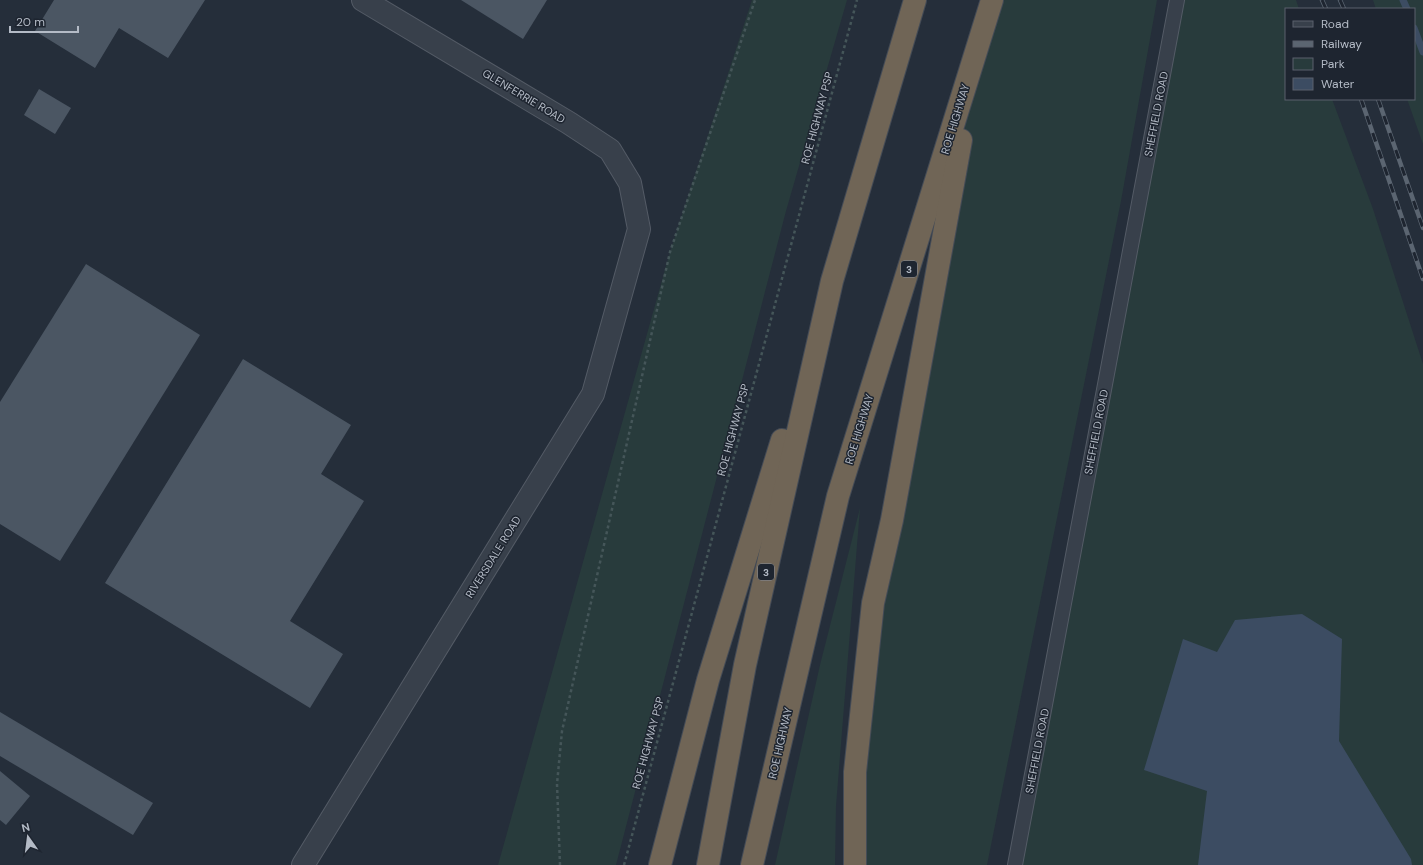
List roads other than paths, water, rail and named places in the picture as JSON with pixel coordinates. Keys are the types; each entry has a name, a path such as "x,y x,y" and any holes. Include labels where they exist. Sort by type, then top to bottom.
{"highway":[{"name":"3","path":"708,865 745,665 832,281 915,0"},
{"name":"ROE HIGHWAY","path":"752,865 838,496 992,0"},
{"path":"855,865 854,772 873,603 892,520 979,43"},
{"path":"660,865 708,680 832,281"}],"street":[{"name":"GLENFERRIE ROAD","path":"363,0 569,123 610,150 630,184 639,229"},
{"name":"RIVERSDALE ROAD","path":"303,865 593,394 639,229"}],"lane":[{"name":"SHEFFIELD ROAD","path":"1015,865 1177,0"}],"water":[{"path":"1302,614 1342,639 1339,741 1411,859 1412,865 1198,865 1207,791 1144,770 1183,639 1217,652 1235,620"}],"waterway":[{"path":"1403,0 1407,8"},
{"path":"1415,31 1423,52"}],"railway":[{"path":"1322,0 1326,8"},
{"path":"1340,0 1344,8"},
{"path":"1361,100 1423,279"},
{"path":"1378,100 1423,228"}]}
